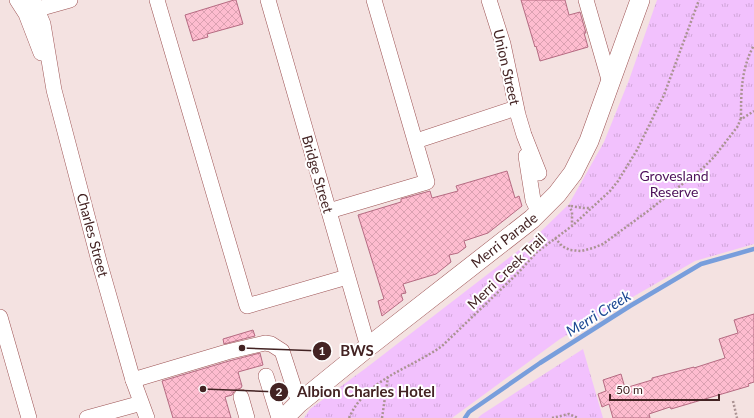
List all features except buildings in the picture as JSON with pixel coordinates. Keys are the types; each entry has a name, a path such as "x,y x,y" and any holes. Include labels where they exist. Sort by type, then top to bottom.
{"main road":[{"name":"Merri Parade","path":"284,418 299,403 368,347 539,213 564,200 573,173 583,155 640,0"}],"street":[{"name":"Charles Street","path":"17,0 33,8 43,24 54,90 99,261 133,380 140,411"},
{"path":"33,8 70,0"},
{"path":"157,0 247,306 347,277"},
{"name":"Bridge Street","path":"268,0 368,347"},
{"path":"329,211 427,182 374,0"},
{"name":"Union Street","path":"489,0 505,51 516,108 524,135 539,173"},
{"path":"586,0 610,83"},
{"path":"416,141 516,108"},
{"name":"Union Street","path":"524,135 527,166 533,200 539,213"},
{"path":"0,317 29,418"},
{"path":"133,380 227,352 265,343 271,344 282,351 299,403"},
{"path":"266,376 279,418"},
{"name":"Charles Street","path":"133,380 147,418"},
{"path":"241,397 247,418"},
{"path":"87,418 140,411"}],"path":[{"path":"555,238 572,226 610,191 618,181 650,125 664,95 699,0"},
{"path":"740,120 742,81 749,54 754,45"},
{"name":"Merri Creek Trail","path":"349,418 354,406 369,390 388,376 429,356 442,346 518,273 537,252 555,238 562,246 570,250 581,251 603,244 703,168 714,157 738,126 740,120 754,111"},
{"path":"564,200 579,208 591,208"},
{"path":"564,200 573,215 572,226"},
{"path":"382,418 388,376"},
{"path":"733,401 737,418"},
{"path":"552,418 569,414 578,418"}],"green space":[{"name":"Grovesland Reserve","path":"657,0 754,0 754,244 695,261 560,339 452,418 304,418 310,409 366,368 532,240 569,204 604,142 629,80"},
{"path":"583,349 603,418 478,418 481,415"}],"waterway":[{"name":"Merri Creek","path":"465,418 469,412 540,363 630,306 701,264 754,249"}],"place":[{"name":"BWS","path":"242,348"},
{"name":"Albion Charles Hotel","path":"203,389"}]}
